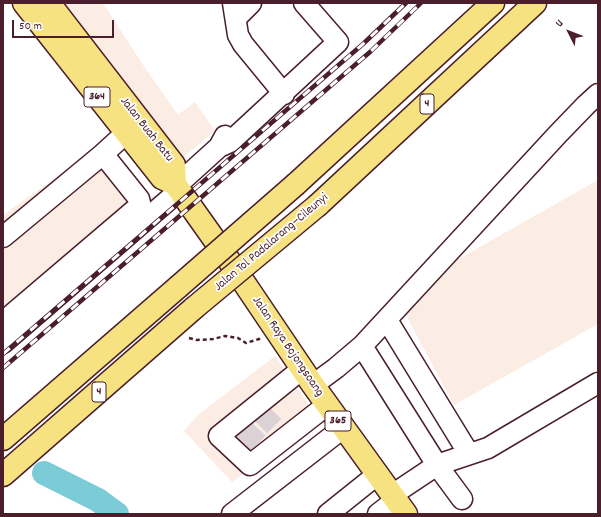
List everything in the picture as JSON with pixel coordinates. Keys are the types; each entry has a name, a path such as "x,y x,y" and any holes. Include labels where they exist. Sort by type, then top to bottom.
{"main road":[{"name":"Jalan Buah Batu","path":"24,3 162,178 177,187 226,256"},
{"name":"Jalan Buah Batu","path":"49,3 174,165 177,187"},
{"name":"Jalan Tol Padalarang–Cileunyi","path":"3,439 296,184 493,3"},
{"name":"Jalan Tol Padalarang–Cileunyi","path":"3,475 194,308 318,205 535,3"},
{"name":"Jalan Raya Bojongsoang","path":"226,256 307,377 378,474 399,507"},
{"path":"3,432 88,365"}],"street":[{"path":"251,3 234,10 238,35 243,44 281,91"},
{"path":"3,344 177,187 219,147 225,136 281,91 338,42 304,3"},
{"path":"327,405 280,432 264,447 249,465 219,436 240,425 257,410 307,377 336,368 362,346 595,110"},
{"path":"3,237 126,133"},
{"path":"3,322 138,207 140,203 139,199 103,154"},
{"path":"387,320 469,454"},
{"path":"362,346 437,465 462,499"},
{"path":"378,514 399,507 437,465 488,448 598,383"},
{"path":"232,514 343,428"},
{"path":"328,514 378,474"}],"path":[{"path":"188,338 197,340 213,339 225,336 238,338 246,344 259,339 273,326"}],"shaded area":[{"path":"58,3 103,3 141,62 178,115 195,102 215,131 181,159"},
{"path":"106,142 157,203 3,334 3,215"},
{"path":"598,180 598,324 454,405 395,295"},
{"path":"275,356 318,418 232,482 184,431 198,415"}],"waterway":[{"path":"44,473 98,500 117,514"}],"tunnel":[{"path":"260,412 275,427"},
{"path":"244,429 260,444"}],"railway":[{"path":"3,354 363,44 406,3"},
{"path":"3,368 370,52 421,3"}]}
